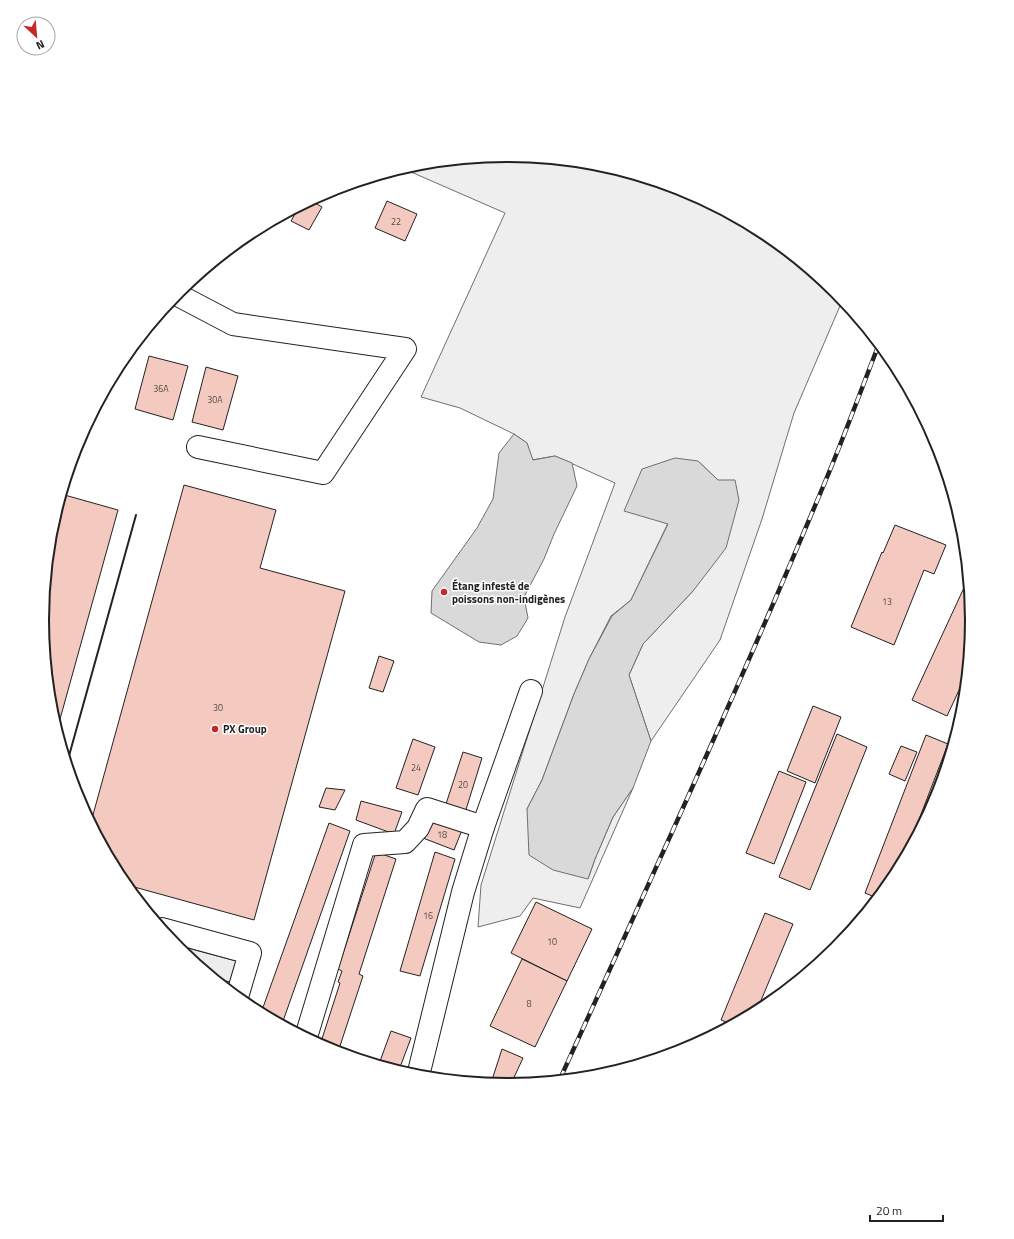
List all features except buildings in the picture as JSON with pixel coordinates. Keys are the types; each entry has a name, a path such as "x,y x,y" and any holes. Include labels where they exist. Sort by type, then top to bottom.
{"lane":[{"path":"182,297 233,324 405,349 323,473 198,447"},
{"path":"420,1069 463,892 483,826 531,691"},
{"path":"308,1032 364,844 405,842 418,828 427,809 483,826"},
{"path":"173,932 250,952 239,990"}],"shaded area":[{"path":"477,162 537,162 567,165 626,177 682,196 736,223 786,256 809,275 840,306 794,413 762,519 720,640 651,741 629,675 643,644 693,591 718,480 698,461 631,600 611,616 589,659 574,694 542,780 527,809 588,879 613,817 633,788 580,908 533,898 520,916 478,927 481,885 565,617 615,483 555,456 532,460 527,443 514,434 460,408 421,397 505,213 411,172 447,165"},
{"path":"514,434 527,443 533,460 555,456 572,463 577,486 544,559 524,597 528,618 517,636 501,645 479,642 431,613 432,591 477,528 493,499 499,453"},
{"path":"675,458 698,461 718,480 735,480 739,500 726,548 693,591 643,644 629,675 651,741 633,788 613,817 588,879 553,870 529,855 527,809 542,780 574,694 589,659 612,616 631,600 668,524 624,511 642,469"},
{"path":"189,948 240,962 236,984 226,982"}],"railway":[{"path":"562,1074 695,782 761,632 846,431 877,350"}],"wall":[{"path":"69,754 136,515"}],"place":[{"name":"Étang infesté de poissons non-indigènes","path":"444,592"},
{"name":"PX Group","path":"215,729"}]}
